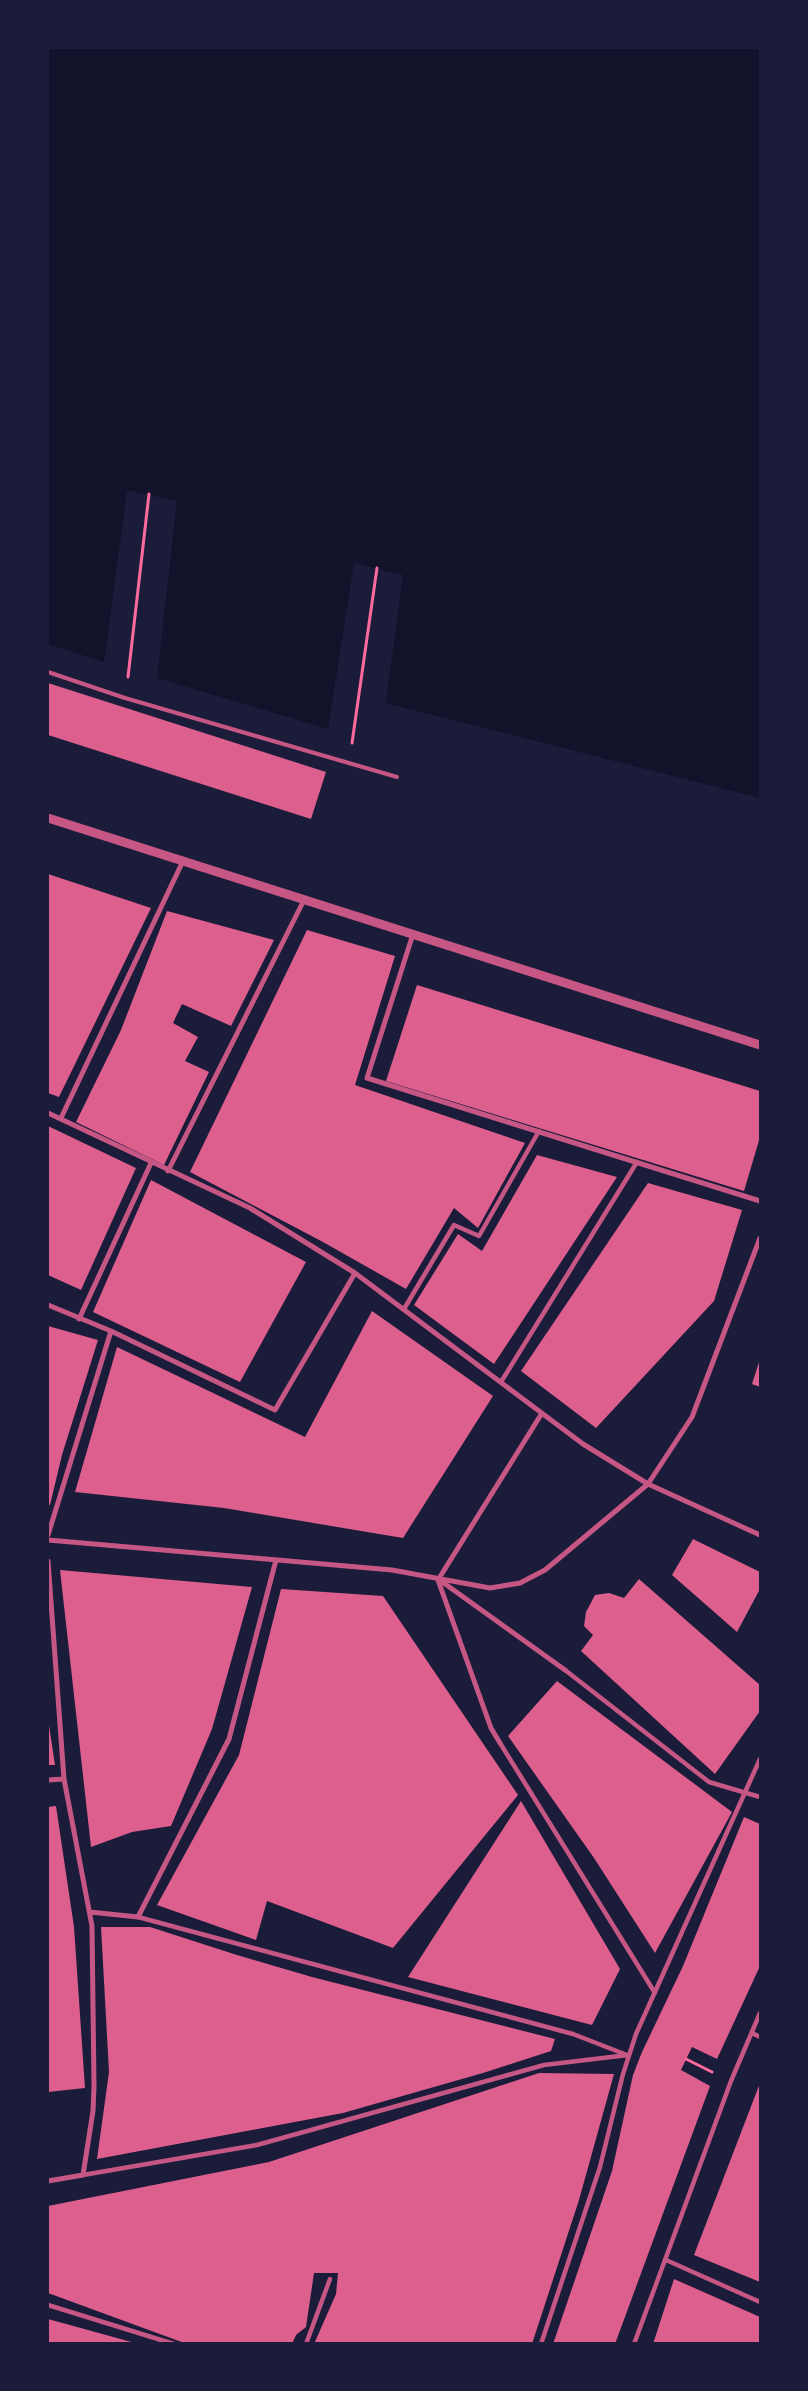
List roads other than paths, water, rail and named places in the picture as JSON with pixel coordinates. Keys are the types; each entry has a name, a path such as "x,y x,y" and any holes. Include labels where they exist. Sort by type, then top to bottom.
{"street":[{"path":"48,818 760,1045"},
{"path":"61,1118 183,861"},
{"path":"168,1171 304,900"},
{"path":"413,934 368,1078 760,1201"},
{"path":"48,1113 250,1208 355,1273 582,1444 648,1484 760,1535"},
{"path":"404,1309 454,1225 479,1236 538,1131"},
{"path":"79,1318 151,1162"},
{"path":"501,1382 637,1162"},
{"path":"48,1540 392,1570 438,1580 490,1588 520,1583 545,1570 648,1484 692,1417 760,1238"},
{"path":"48,1305 111,1331 275,1410 355,1273"},
{"path":"48,1535 111,1331"},
{"path":"438,1580 542,1413"},
{"path":"138,1917 229,1739 276,1560"},
{"path":"48,1561 64,1779 92,1926 94,2086 93,2111 83,2175"},
{"path":"438,1580 565,1670 709,1782 760,1797"},
{"path":"438,1580 491,1728 629,1954 655,1993"},
{"path":"541,2344 600,2167 628,2055 747,1792 760,1759"},
{"path":"48,1780 64,1779"},
{"path":"90,1912 152,1920 573,2034 628,2055"},
{"path":"634,2344 731,2081 760,2013"},
{"path":"752,2033 760,2037"},
{"path":"48,2181 257,2145 544,2065 628,2055"},
{"path":"666,2260 760,2302"},
{"path":"306,2344 330,2279"},
{"path":"48,2305 174,2344"}],"lane":[{"path":"48,672 125,698 396,777"}]}
